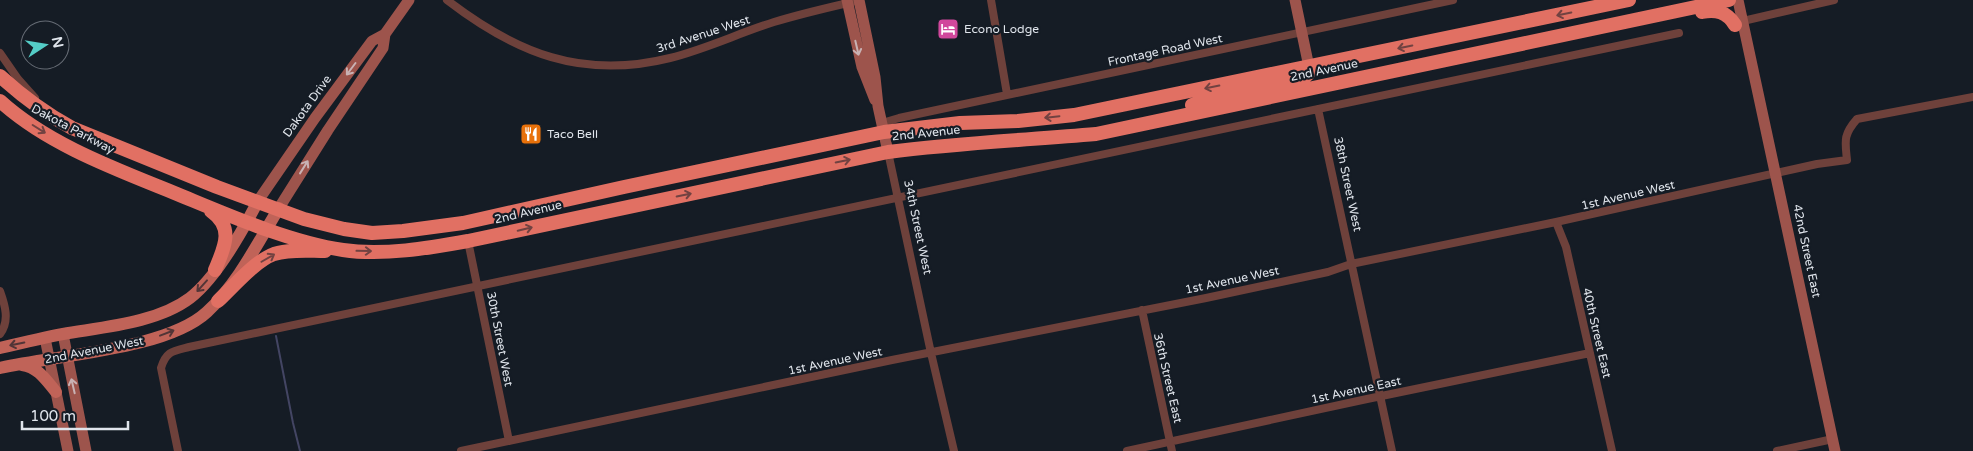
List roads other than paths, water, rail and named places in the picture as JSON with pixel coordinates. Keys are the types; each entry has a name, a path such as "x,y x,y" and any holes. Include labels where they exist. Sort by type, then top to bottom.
{"highway":[{"name":"2nd Avenue","path":"92,137 217,187 304,218 344,229 372,233 403,232 463,223 883,128 1018,121 1074,115 1629,0"},
{"name":"2nd Avenue","path":"136,177 266,229 344,250 400,252 468,241 888,152 935,146 1096,134 1729,0"},
{"path":"1580,31 1624,28 1710,10 1724,13 1739,23"},
{"path":"1060,137 1096,130 1235,93 1302,79 1308,74 1309,67"},
{"name":"Dakota Parkway","path":"0,76 15,90 52,117 92,137"},
{"name":"Dakota Parkway","path":"0,100 12,112 42,131 87,156 136,177"},
{"path":"191,200 222,219 225,228 223,250 215,270"},
{"path":"218,301 262,261 273,255 292,251 344,250"}],"main road":[{"name":"Dakota Drive","path":"258,201 310,125 372,41 385,34 409,0"},
{"path":"1295,0 1309,67"},
{"name":"42nd Street East","path":"1729,0 1751,57 1836,451"},
{"name":"42nd Street East","path":"1738,0 1739,23"},
{"name":"34th Street West","path":"853,1 877,84 878,106 888,152"},
{"name":"Dakota Drive","path":"278,208 383,48 385,34"},
{"name":"2nd Avenue West","path":"0,348 62,334 116,326 166,310 192,297 215,270 247,222 258,201"},
{"name":"2nd Avenue West","path":"0,368 119,347 166,334 194,321 206,313 230,286 278,208"},
{"path":"62,334 86,451"},
{"path":"45,338 68,451"},
{"path":"14,365 30,366 42,374 56,392"}],"street":[{"name":"3rd Avenue West","path":"447,0 490,31 528,50 548,57 571,61 618,65 672,58 774,22 853,1"},
{"path":"991,0 1007,94"},
{"name":"Frontage Road West","path":"883,128 1007,94 1453,0"},
{"path":"1739,23 1834,0"},
{"path":"178,451 161,368 164,358 171,352 1678,33"},
{"path":"0,53 18,79 52,117"},
{"name":"1st Avenue West","path":"461,451 1328,272 1351,264 1556,222 1817,164 1846,160 1844,140 1847,130 1857,120 1973,97"},
{"name":"38th Street West","path":"1318,110 1392,451"},
{"name":"34th Street West","path":"888,152 954,451"},
{"name":"40th Street East","path":"1556,222 1566,247 1612,451"},
{"name":"30th Street West","path":"468,241 509,441"},
{"path":"0,291 6,315 6,327 0,334"},
{"name":"36th Street East","path":"1142,310 1172,451"},
{"name":"1st Avenue East","path":"1127,451 1379,396 1590,353"},
{"path":"1776,451 1833,439"}],"waterway":[{"path":"276,336 300,451"}],"place":[{"name":"Econo Lodge","path":"948,29"},
{"name":"Taco Bell","path":"531,134"}]}
